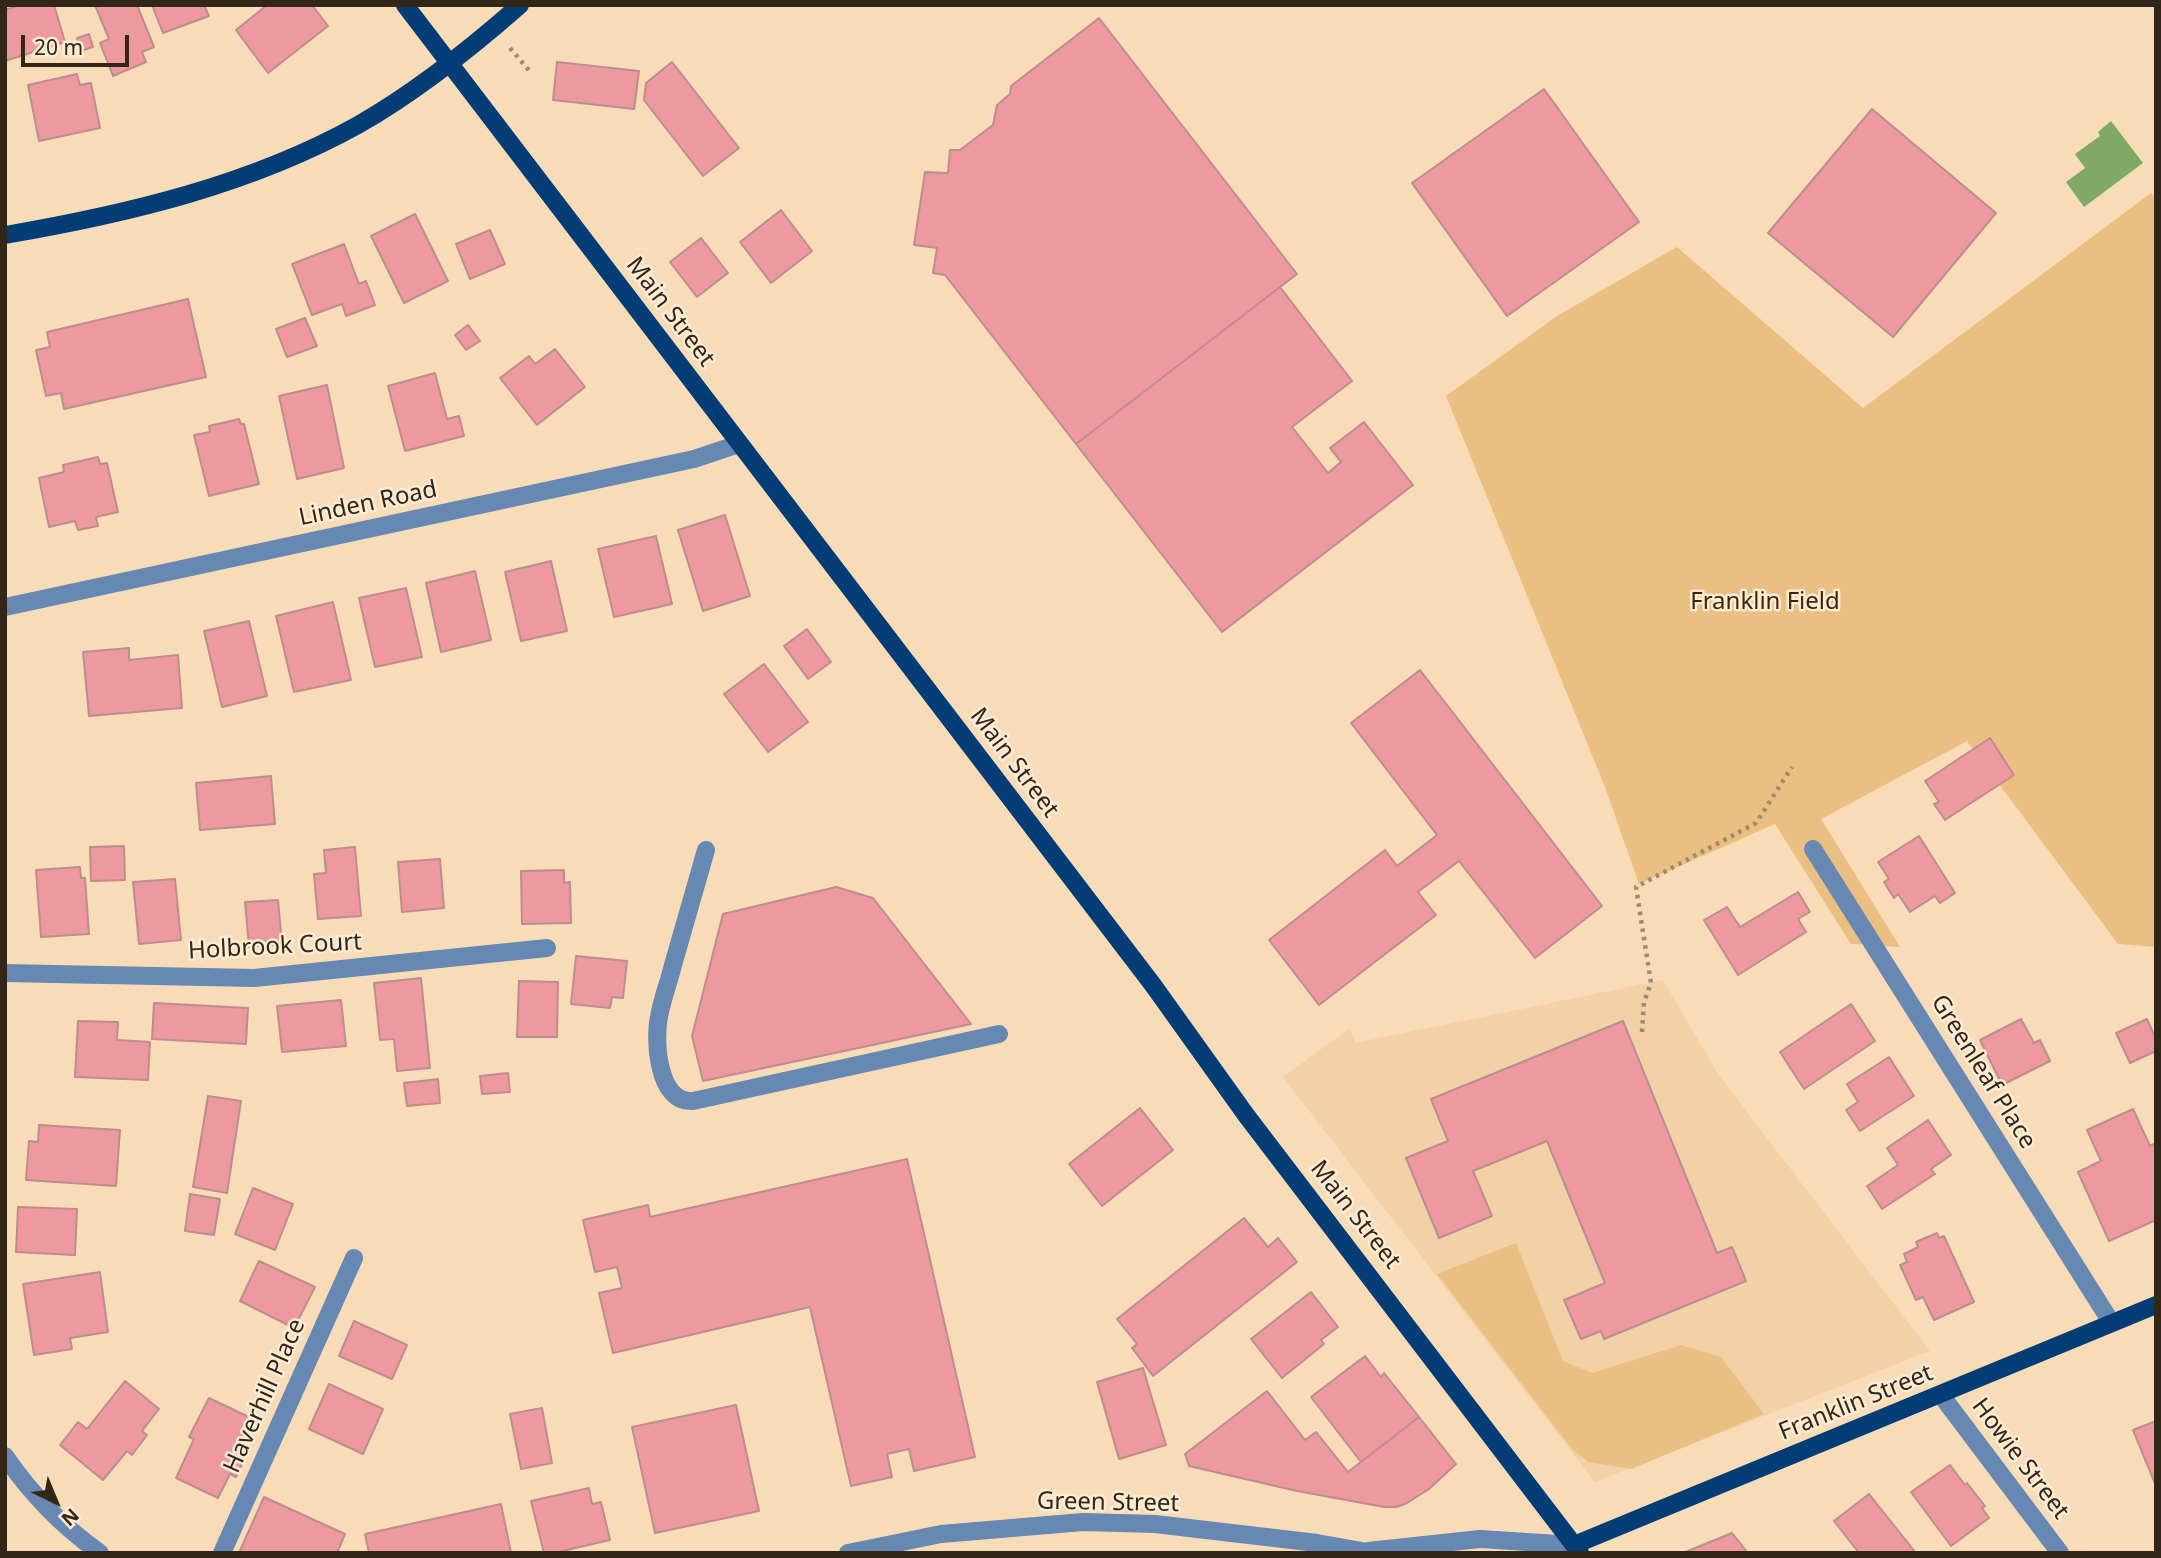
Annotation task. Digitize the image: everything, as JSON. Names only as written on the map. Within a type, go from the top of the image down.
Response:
[{"type":"main road","name":"Main Street","points":[[405,5],[1153,985],[1246,1115],[1571,1550]]},
{"type":"main road","points":[[5,235],[119,213],[181,197],[242,176],[331,139],[360,124],[449,63],[520,5]]},
{"type":"main road","name":"Franklin Street","points":[[1571,1550],[2156,1305]]},
{"type":"street","name":"Linden Road","points":[[5,607],[694,459],[739,444]]},
{"type":"street","points":[[706,849],[659,1018],[658,1055],[668,1087],[676,1098],[693,1101],[999,1034]]},
{"type":"street","name":"Greenleaf Place","points":[[1812,849],[2111,1322]]},
{"type":"street","name":"Holbrook Court","points":[[5,973],[254,978],[547,948]]},
{"type":"street","name":"Haverhill Place","points":[[222,1553],[354,1258]]},
{"type":"street","name":"Howie Street","points":[[1941,1395],[2060,1553]]},
{"type":"street","points":[[5,1456],[48,1510],[100,1553]]},
{"type":"street","name":"Green Street","points":[[848,1553],[941,1534],[1083,1522],[1155,1524],[1370,1552],[1480,1538],[1571,1550]]},
{"type":"path","points":[[1642,1032],[1644,1002],[1651,983],[1636,887],[1756,823],[1793,767]]},
{"type":"shaded area","points":[[2111,121],[2143,163],[2084,207],[2066,182],[2085,168],[2075,154],[2100,136],[2098,132]]},
{"type":"shaded area","points":[[1663,980],[1718,1074],[1930,1351],[1595,1482],[1283,1077],[1350,1028],[1355,1043]]},
{"type":"green space","name":"Franklin Field","points":[[2151,193],[2156,199],[2156,947],[2118,944],[1967,741],[1821,819],[1900,947],[1851,944],[1775,824],[1639,884],[1605,787],[1446,396],[1557,316],[1677,247],[1863,408]]},
{"type":"green space","points":[[1516,1243],[1563,1361],[1592,1373],[1681,1345],[1721,1357],[1764,1414],[1631,1469],[1589,1462],[1572,1449],[1437,1274]]},
{"type":"building","points":[[20,5],[54,5],[65,42],[5,61],[5,10]]},
{"type":"building","points":[[95,5],[137,5],[154,47],[142,52],[146,62],[113,76],[100,43],[109,39]]},
{"type":"building","points":[[152,5],[204,5],[209,16],[163,33]]},
{"type":"building","points":[[267,5],[312,5],[328,26],[268,73],[236,30]]},
{"type":"building","points":[[1099,18],[1297,274],[1076,444],[945,275],[933,273],[937,248],[914,245],[925,172],[948,173],[950,150],[960,150],[993,125],[997,105],[1010,94],[1011,86]]},
{"type":"building","points":[[89,34],[93,47],[81,51],[77,38]]},
{"type":"building","points":[[557,62],[639,71],[634,109],[553,100]]},
{"type":"building","points":[[672,62],[739,148],[703,176],[644,100],[646,83]]},
{"type":"building","points":[[77,74],[80,85],[91,83],[100,128],[39,141],[28,85]]},
{"type":"building","points":[[1544,89],[1639,222],[1507,316],[1412,183]]},
{"type":"building","points":[[1872,109],[1996,213],[1893,337],[1768,233]]},
{"type":"building","points":[[781,210],[812,251],[771,283],[740,242]]},
{"type":"building","points":[[415,214],[448,281],[404,303],[371,236]]},
{"type":"building","points":[[490,230],[505,264],[470,279],[456,244]]},
{"type":"building","points":[[701,238],[728,273],[697,297],[670,262]]},
{"type":"building","points":[[344,244],[359,284],[366,281],[375,305],[346,316],[342,304],[312,315],[292,264]]},
{"type":"building","points":[[1280,287],[1352,381],[1292,427],[1328,473],[1341,462],[1330,448],[1364,422],[1413,485],[1222,632],[1076,444]]},
{"type":"building","points":[[188,299],[206,377],[64,409],[61,393],[46,396],[36,350],[50,347],[47,332]]},
{"type":"building","points":[[305,318],[317,346],[287,357],[276,329]]},
{"type":"building","points":[[468,325],[480,341],[466,350],[455,335]]},
{"type":"building","points":[[555,349],[585,387],[537,425],[500,378],[529,356],[535,364]]},
{"type":"building","points":[[435,373],[447,419],[459,416],[464,436],[405,451],[388,386]]},
{"type":"building","points":[[327,385],[344,468],[297,479],[279,396]]},
{"type":"building","points":[[239,419],[241,424],[244,424],[259,484],[209,496],[194,435],[210,432],[209,426]]},
{"type":"building","points":[[98,457],[100,464],[107,463],[118,512],[96,517],[98,526],[78,530],[75,521],[49,527],[39,478],[64,472],[63,465]]},
{"type":"building","points":[[725,515],[750,596],[703,611],[678,530]]},
{"type":"building","points":[[656,536],[672,604],[614,617],[598,549]]},
{"type":"building","points":[[551,561],[567,631],[521,641],[505,572]]},
{"type":"building","points":[[475,571],[491,640],[441,652],[426,583]]},
{"type":"building","points":[[406,588],[422,657],[375,667],[359,598]]},
{"type":"building","points":[[333,602],[351,680],[294,692],[276,616]]},
{"type":"building","points":[[249,621],[267,696],[222,707],[204,631]]},
{"type":"building","points":[[807,629],[831,662],[808,679],[784,646]]},
{"type":"building","points":[[129,648],[129,660],[178,655],[182,708],[89,716],[83,652]]},
{"type":"building","points":[[764,664],[808,722],[768,752],[724,694]]},
{"type":"building","points":[[1420,670],[1602,906],[1535,958],[1459,861],[1418,892],[1436,915],[1319,1005],[1269,940],[1385,850],[1397,866],[1437,835],[1351,723]]},
{"type":"building","points":[[1990,738],[2014,775],[1945,820],[1934,804],[1939,802],[1925,781]]},
{"type":"building","points":[[271,776],[275,824],[200,830],[196,783]]},
{"type":"building","points":[[1919,836],[1955,893],[1940,903],[1935,896],[1910,912],[1898,894],[1894,898],[1884,882],[1889,879],[1878,862]]},
{"type":"building","points":[[124,846],[125,880],[91,881],[90,847]]},
{"type":"building","points":[[355,847],[361,916],[318,919],[314,874],[326,873],[324,850]]},
{"type":"building","points":[[440,859],[444,908],[402,912],[398,862]]},
{"type":"building","points":[[80,867],[81,878],[85,878],[89,934],[41,937],[36,870]]},
{"type":"building","points":[[564,870],[564,883],[570,882],[571,923],[522,924],[521,871]]},
{"type":"building","points":[[175,879],[181,940],[139,944],[133,882]]},
{"type":"building","points":[[836,887],[873,898],[971,1024],[703,1081],[692,1036],[723,914]]},
{"type":"building","points":[[1798,892],[1810,912],[1798,919],[1806,932],[1738,975],[1704,920],[1727,907],[1740,927]]},
{"type":"building","points":[[278,900],[282,944],[249,947],[245,902]]},
{"type":"building","points":[[576,956],[627,961],[623,998],[612,997],[610,1008],[571,1004]]},
{"type":"building","points":[[421,978],[430,1068],[397,1071],[394,1039],[380,1040],[374,983]]},
{"type":"building","points":[[519,981],[558,982],[557,1037],[517,1037]]},
{"type":"building","points":[[341,1000],[346,1046],[282,1052],[277,1006]]},
{"type":"building","points":[[154,1003],[248,1008],[246,1044],[152,1039]]},
{"type":"building","points":[[1851,1004],[1875,1041],[1804,1089],[1780,1052]]},
{"type":"building","points":[[2021,1019],[2034,1043],[2040,1040],[2050,1061],[2002,1085],[1980,1040]]},
{"type":"building","points":[[2147,1019],[2156,1039],[2156,1051],[2130,1063],[2116,1033]]},
{"type":"building","points":[[78,1021],[118,1022],[117,1040],[150,1042],[148,1080],[75,1077]]},
{"type":"building","points":[[1623,1021],[1717,1253],[1732,1247],[1746,1281],[1604,1339],[1601,1331],[1581,1339],[1564,1300],[1605,1283],[1547,1141],[1473,1171],[1492,1216],[1439,1238],[1406,1158],[1448,1141],[1431,1099]]},
{"type":"building","points":[[1889,1057],[1914,1096],[1860,1131],[1846,1110],[1858,1102],[1847,1084]]},
{"type":"building","points":[[508,1073],[510,1092],[482,1094],[480,1076]]},
{"type":"building","points":[[438,1079],[440,1103],[407,1106],[404,1083]]},
{"type":"building","points":[[208,1096],[241,1101],[227,1193],[193,1187]]},
{"type":"building","points":[[1140,1108],[1173,1150],[1102,1206],[1069,1164]]},
{"type":"building","points":[[2133,1109],[2150,1146],[2156,1143],[2156,1220],[2109,1241],[2078,1172],[2101,1161],[2087,1130]]},
{"type":"building","points":[[1928,1120],[1951,1155],[1931,1169],[1935,1174],[1882,1209],[1867,1186],[1898,1165],[1887,1148]]},
{"type":"building","points":[[39,1125],[120,1130],[116,1186],[26,1180],[29,1141],[38,1142]]},
{"type":"building","points":[[907,1159],[975,1457],[914,1471],[909,1449],[887,1454],[892,1477],[851,1486],[810,1307],[613,1353],[599,1293],[622,1288],[617,1267],[595,1272],[583,1220],[648,1205],[650,1217]]},
{"type":"building","points":[[253,1188],[293,1204],[275,1250],[235,1234]]},
{"type":"building","points":[[190,1194],[220,1199],[214,1235],[185,1231]]},
{"type":"building","points":[[18,1207],[77,1209],[75,1255],[16,1252]]},
{"type":"building","points":[[1244,1218],[1268,1247],[1278,1238],[1297,1262],[1153,1376],[1132,1348],[1137,1344],[1117,1319]]},
{"type":"building","points":[[1937,1233],[1939,1238],[1944,1236],[1974,1302],[1934,1320],[1923,1297],[1916,1300],[1900,1265],[1907,1262],[1904,1254],[1918,1247],[1916,1242]]},
{"type":"building","points":[[259,1261],[315,1287],[294,1328],[240,1301]]},
{"type":"building","points":[[100,1272],[108,1332],[70,1338],[72,1349],[34,1355],[23,1284]]},
{"type":"building","points":[[1311,1292],[1338,1327],[1321,1340],[1324,1344],[1282,1378],[1251,1339]]},
{"type":"building","points":[[354,1321],[407,1345],[392,1379],[339,1356]]},
{"type":"building","points":[[1365,1356],[1381,1377],[1384,1373],[1419,1417],[1361,1462],[1311,1397]]},
{"type":"building","points":[[1143,1368],[1166,1445],[1119,1459],[1097,1382]]},
{"type":"building","points":[[125,1381],[159,1409],[142,1431],[147,1435],[132,1455],[127,1451],[103,1480],[60,1445],[78,1422],[87,1429]]},
{"type":"building","points":[[329,1384],[383,1409],[363,1454],[309,1429]]},
{"type":"building","points":[[1267,1391],[1305,1440],[1316,1432],[1348,1472],[1419,1417],[1456,1464],[1429,1489],[1397,1507],[1297,1491],[1189,1466],[1185,1454]]},
{"type":"building","points":[[209,1398],[255,1420],[240,1450],[247,1453],[236,1477],[230,1474],[218,1498],[176,1478],[194,1439],[189,1437]]},
{"type":"building","points":[[736,1405],[759,1511],[655,1533],[632,1427]]},
{"type":"building","points":[[542,1408],[552,1463],[521,1469],[510,1414]]},
{"type":"building","points":[[2156,1421],[2156,1486],[2133,1430]]},
{"type":"building","points":[[1950,1465],[1985,1506],[1982,1508],[1989,1518],[1951,1546],[1911,1492]]},
{"type":"building","points":[[589,1488],[592,1504],[601,1502],[610,1540],[544,1553],[531,1501]]},
{"type":"building","points":[[1869,1494],[1916,1553],[1859,1553],[1834,1521]]},
{"type":"building","points":[[264,1497],[345,1534],[337,1553],[239,1553]]},
{"type":"building","points":[[501,1504],[511,1553],[369,1553],[365,1534]]},
{"type":"building","points":[[1732,1533],[1748,1553],[1683,1553]]}]
